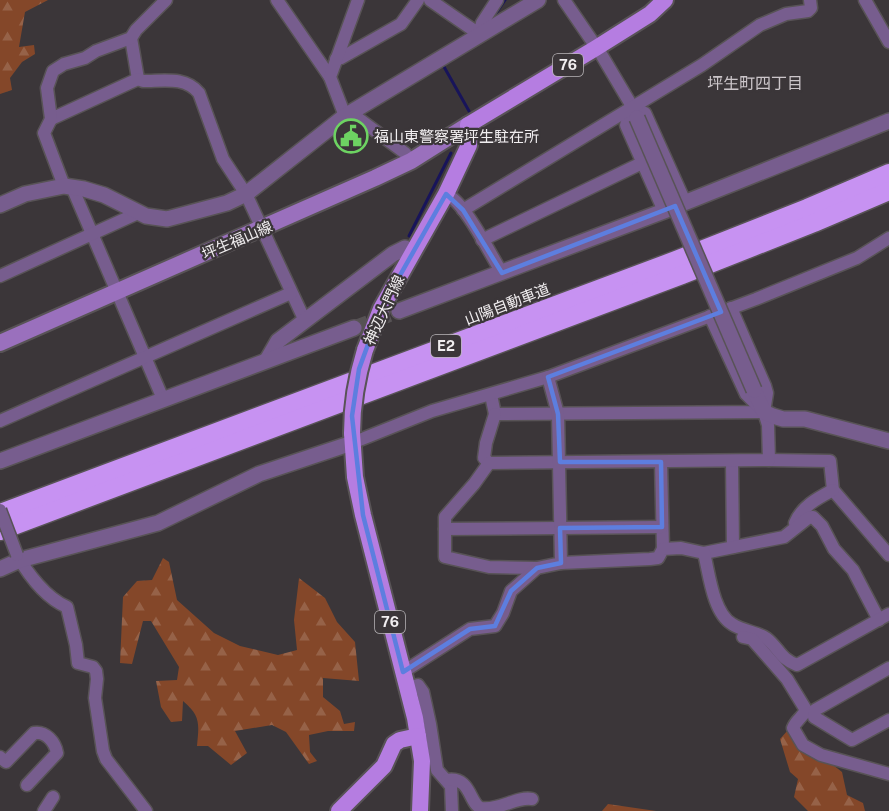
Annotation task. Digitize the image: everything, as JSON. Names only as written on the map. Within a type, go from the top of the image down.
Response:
[{"type":"highway","name":"山陽自動車道","points":[[0,512],[676,260],[889,173]]},
{"type":"highway","name":"E2","points":[[0,531],[693,270],[889,191]]},
{"type":"main road","name":"76","points":[[468,125],[650,14],[665,0]]},
{"type":"main road","name":"坪生福山線","points":[[0,343],[411,161],[468,125]]},
{"type":"main road","name":"神辺大門線","points":[[420,811],[422,761],[418,736],[355,477],[352,416],[359,369],[381,309],[446,194],[469,145],[468,125]]},
{"type":"main road","points":[[339,811],[384,766],[394,744],[400,740],[418,736]]},
{"type":"street","points":[[163,399],[93,235],[45,140],[44,133],[51,118],[47,88],[53,71],[64,64],[85,58],[96,51],[131,38],[166,0]]},
{"type":"street","points":[[277,0],[330,77],[348,114],[405,153],[411,161]]},
{"type":"street","points":[[330,77],[358,0]]},
{"type":"street","points":[[336,59],[401,24],[417,0]]},
{"type":"street","points":[[430,0],[479,34]]},
{"type":"street","points":[[479,34],[482,23],[497,0]]},
{"type":"street","points":[[0,205],[25,194],[68,187],[104,195],[138,213],[167,219],[227,203],[246,194],[348,114],[538,0]]},
{"type":"street","points":[[564,0],[635,113],[764,412],[768,425],[769,460]]},
{"type":"street","points":[[463,210],[635,113],[760,25],[786,14],[808,11],[811,8],[810,0]]},
{"type":"street","points":[[865,0],[889,42]]},
{"type":"street","points":[[131,38],[138,79]]},
{"type":"street","points":[[51,118],[138,79],[182,81],[193,86],[199,93],[223,159],[246,194],[305,321]]},
{"type":"street","points":[[635,113],[626,125],[664,211]]},
{"type":"street","points":[[635,113],[645,113],[685,202]]},
{"type":"street","points":[[399,311],[664,211],[889,121]]},
{"type":"street","points":[[482,240],[644,162]]},
{"type":"street","points":[[446,194],[453,197],[463,210],[502,273]]},
{"type":"street","points":[[0,276],[138,213]]},
{"type":"street","points":[[0,569],[18,557],[158,523],[260,474],[352,438],[432,411],[548,377],[857,258],[889,238]]},
{"type":"street","points":[[267,360],[278,341],[393,254],[405,248],[413,252]]},
{"type":"street","points":[[0,421],[291,293]]},
{"type":"street","points":[[731,308],[765,386],[767,393],[764,412]]},
{"type":"street","points":[[710,316],[746,394],[764,412]]},
{"type":"street","points":[[0,461],[354,328]]},
{"type":"street","points":[[292,330],[288,340],[290,345],[298,348]]},
{"type":"street","points":[[548,377],[558,414],[561,564]]},
{"type":"street","points":[[491,395],[495,414],[484,458],[489,463],[830,461],[833,490],[889,555]]},
{"type":"street","points":[[495,414],[764,412],[783,419],[804,419],[889,441]]},
{"type":"street","points":[[732,461],[733,547]]},
{"type":"street","points":[[489,463],[445,517],[445,557],[489,567],[537,568],[561,564],[658,558],[663,549],[661,462]]},
{"type":"street","points":[[796,527],[795,522],[800,513],[814,501],[833,490]]},
{"type":"street","points":[[0,512],[18,557],[36,583],[59,604],[67,607],[78,663],[93,667],[96,671],[97,708],[106,759],[146,811]]},
{"type":"street","points":[[663,549],[681,548],[704,553],[784,537],[808,518],[813,518],[822,526],[834,549],[853,570],[884,617],[797,665],[786,661],[765,637],[746,632],[729,623],[718,608],[704,553]]},
{"type":"street","points":[[445,529],[662,527]]},
{"type":"street","points":[[403,672],[470,629],[495,626],[512,591],[537,568]]},
{"type":"street","points":[[729,623],[726,627],[736,636],[752,639],[787,679],[814,717],[852,740],[889,722]]},
{"type":"street","points":[[889,668],[811,710],[795,721],[793,728],[803,745],[820,754],[889,774]]},
{"type":"street","points":[[407,688],[418,685],[423,692],[436,770],[451,786],[452,811]]},
{"type":"street","points":[[2,763],[34,733],[39,732],[45,735],[55,745],[57,753],[27,785]]},
{"type":"street","points":[[447,780],[461,783],[469,790],[477,806],[482,808],[500,807],[527,798],[532,799]]},
{"type":"street","points":[[44,811],[53,797]]},
{"type":"highlighted area","points":[[446,194],[463,210],[502,273],[675,206],[721,312],[548,377],[558,414],[560,462],[661,462],[662,527],[560,528],[561,563],[537,568],[511,591],[495,626],[470,629],[403,672],[363,515],[352,416],[359,369],[381,309]]},
{"type":"green space","points":[[0,0],[48,0],[25,12],[19,47],[34,45],[35,54],[22,62],[10,78],[12,90],[0,94]]},
{"type":"green space","points":[[163,558],[169,562],[177,600],[214,633],[240,646],[278,655],[297,650],[294,620],[299,578],[325,598],[337,622],[355,642],[359,681],[323,678],[323,697],[340,711],[344,724],[355,722],[354,731],[328,731],[309,735],[310,752],[317,761],[309,764],[286,732],[272,725],[235,731],[247,753],[231,765],[208,746],[197,746],[198,721],[189,706],[183,701],[182,721],[171,722],[161,707],[156,681],[177,680],[179,667],[151,621],[143,621],[132,664],[120,663],[123,597],[137,581],[152,580]]},
{"type":"green space","points":[[788,730],[842,772],[847,795],[863,803],[865,811],[808,811],[794,797],[798,779],[790,772],[780,739]]},
{"type":"green space","points":[[608,804],[656,811],[602,811]]},
{"type":"waterway","points":[[492,19],[505,0]]},
{"type":"waterway","points":[[445,64],[443,65],[469,111]]},
{"type":"waterway","points":[[409,236],[451,153]]},
{"type":"tunnel","points":[[354,328],[399,311]]},
{"type":"place","name":"福山東警察署坪生駐在所","points":[[351,136]]},
{"type":"district","name":"坪生町四丁目","points":[[755,83]]}]
